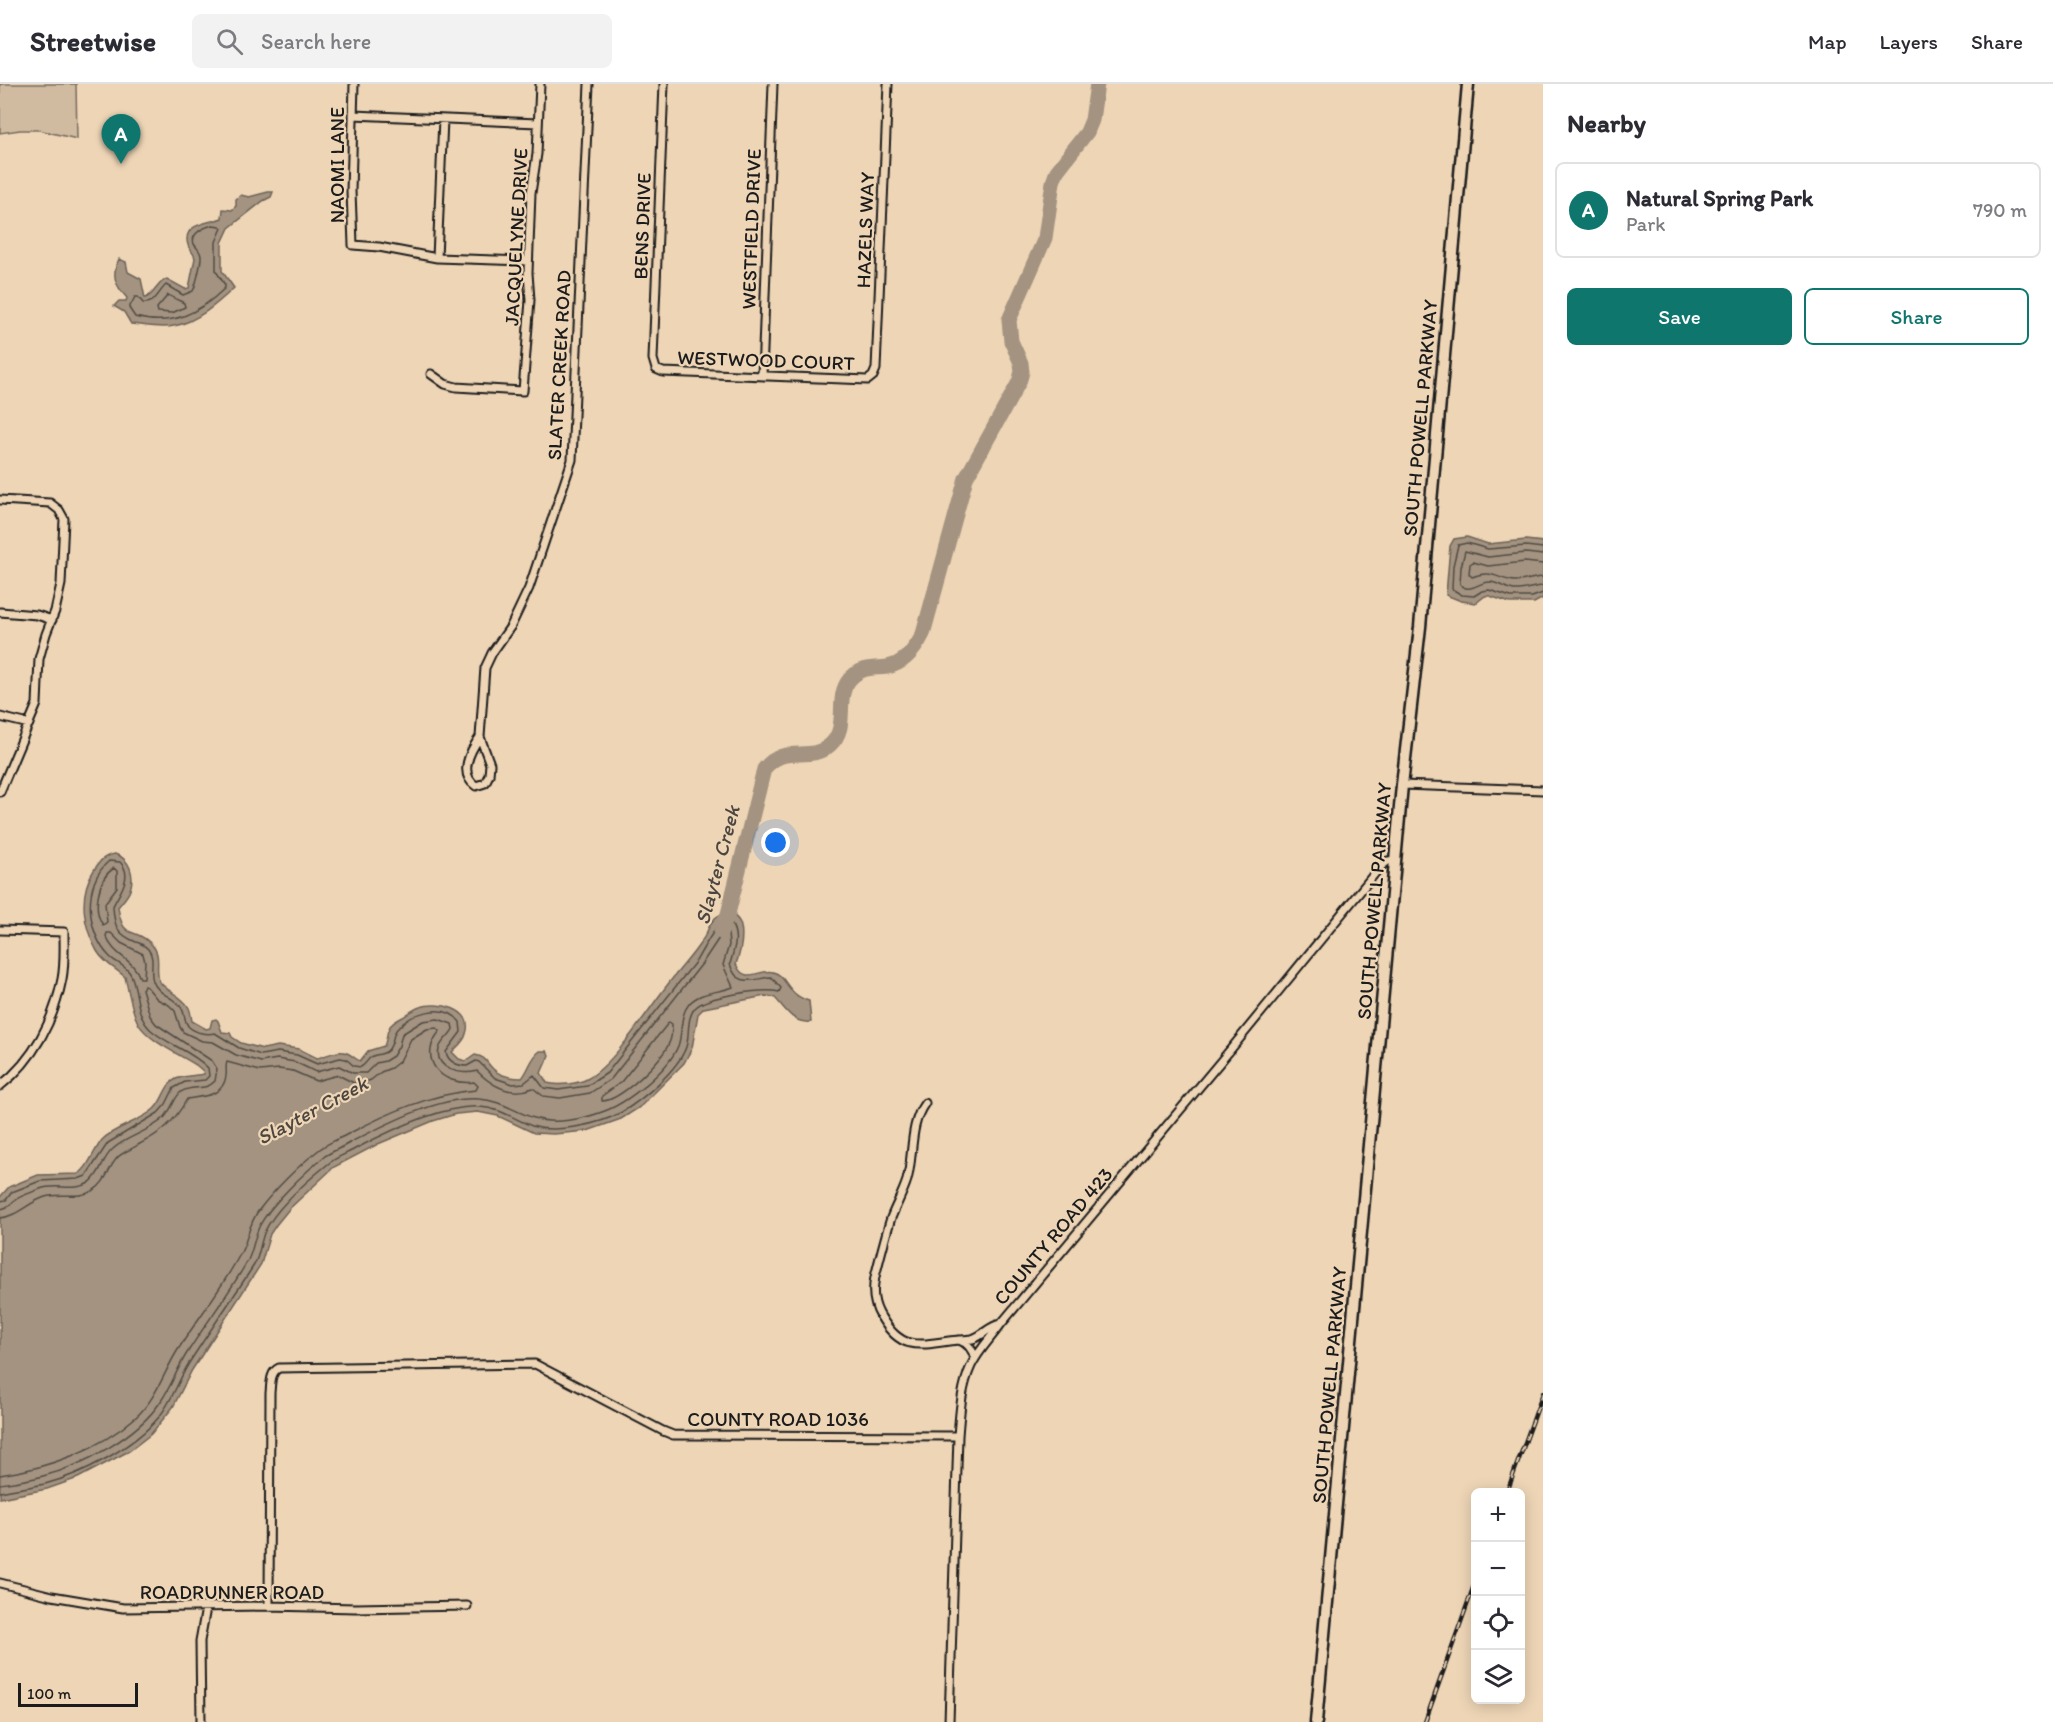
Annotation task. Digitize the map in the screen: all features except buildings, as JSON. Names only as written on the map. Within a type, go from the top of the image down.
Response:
[{"type":"main road","name":"SOUTH POWELL PARKWAY","points":[[1316,1722],[1402,785],[1420,627],[1468,84]]},
{"type":"street","name":"NAOMI LANE","points":[[354,84],[351,191],[353,245],[379,247],[437,258]]},
{"type":"street","name":"JACQUELYNE DRIVE","points":[[431,374],[445,384],[456,387],[523,391],[530,300],[528,261],[531,193],[537,153],[540,84]]},
{"type":"street","name":"SLATER CREEK ROAD","points":[[480,737],[470,755],[466,772],[469,781],[476,786],[485,783],[489,775],[490,764],[480,737],[485,668],[492,653],[511,626],[529,588],[572,460],[589,84]]},
{"type":"street","name":"BENS DRIVE","points":[[656,369],[653,359],[664,84]]},
{"type":"street","name":"WESTFIELD DRIVE","points":[[762,376],[773,84]]},
{"type":"street","name":"HAZELS WAY","points":[[873,376],[876,369],[888,84]]},
{"type":"street","points":[[353,115],[538,123]]},
{"type":"street","points":[[443,119],[437,258],[528,261]]},
{"type":"street","name":"WESTWOOD COURT","points":[[656,369],[663,372],[868,380],[873,376]]},
{"type":"street","points":[[0,500],[50,503],[59,510],[64,519],[61,584],[39,659],[37,704],[0,792]]},
{"type":"street","points":[[0,612],[37,615],[52,620]]},
{"type":"street","points":[[0,717],[29,724]]},
{"type":"street","points":[[1402,785],[1543,790]]},
{"type":"street","name":"COUNTY ROAD 423","points":[[949,1722],[958,1436],[964,1387],[975,1359],[1001,1324],[1380,867],[1388,861],[1396,860]]},
{"type":"street","points":[[0,930],[64,932],[63,977],[53,1016],[34,1050],[0,1086]]},
{"type":"street","points":[[925,1103],[914,1127],[907,1182],[892,1218],[875,1277],[874,1299],[878,1311],[890,1332],[905,1342],[926,1345],[977,1337],[990,1327],[1001,1324]]},
{"type":"street","points":[[959,1340],[971,1349],[975,1359]]},
{"type":"street","name":"COUNTY ROAD 1036","points":[[269,1606],[271,1382],[276,1369],[535,1364],[673,1435],[958,1436]]},
{"type":"street","name":"ROADRUNNER ROAD","points":[[0,1584],[52,1596],[123,1608],[468,1606]]},
{"type":"street","points":[[201,1722],[200,1641],[206,1608]]},
{"type":"shaded area","points":[[0,84],[76,84],[77,139],[39,130],[0,133]]},
{"type":"water","points":[[273,192],[271,197],[229,228],[222,243],[222,271],[234,288],[207,311],[183,324],[158,327],[131,324],[124,312],[114,306],[119,301],[126,301],[127,298],[116,280],[115,270],[119,259],[126,262],[128,272],[141,279],[145,298],[167,279],[185,289],[189,288],[195,258],[188,245],[189,232],[198,225],[222,218],[223,209],[232,210],[236,206],[236,199],[241,195],[249,197]]},
{"type":"water","points":[[1467,537],[1488,544],[1526,540],[1543,542],[1543,598],[1534,603],[1510,603],[1485,596],[1476,603],[1461,601],[1446,595],[1450,546],[1454,539]]},
{"type":"water","points":[[115,854],[128,864],[132,879],[129,892],[118,907],[120,918],[126,930],[146,939],[155,949],[161,984],[186,1003],[192,1021],[206,1029],[210,1028],[212,1020],[216,1019],[222,1032],[230,1033],[241,1043],[263,1049],[278,1046],[299,1049],[317,1058],[343,1052],[360,1061],[368,1051],[384,1046],[388,1030],[393,1023],[418,1008],[436,1005],[453,1008],[465,1018],[467,1025],[465,1037],[452,1052],[459,1059],[466,1061],[475,1055],[479,1056],[499,1073],[522,1078],[537,1054],[540,1051],[547,1051],[549,1055],[541,1073],[547,1083],[578,1082],[598,1071],[621,1047],[696,950],[714,919],[726,914],[734,916],[741,927],[740,951],[736,964],[740,970],[748,975],[768,971],[778,974],[791,990],[809,1001],[811,1022],[794,1018],[774,997],[765,996],[704,1008],[698,1014],[692,1048],[684,1063],[640,1107],[621,1119],[587,1131],[554,1134],[534,1133],[498,1116],[478,1112],[456,1114],[378,1144],[334,1167],[289,1209],[276,1225],[270,1234],[261,1264],[192,1370],[173,1407],[151,1434],[129,1451],[78,1478],[47,1489],[0,1498],[0,1197],[9,1187],[38,1175],[82,1172],[107,1135],[148,1114],[172,1082],[182,1077],[204,1074],[196,1065],[156,1041],[143,1030],[134,1012],[125,977],[103,959],[92,941],[84,910],[86,890],[100,862]]},
{"type":"waterway","name":"Slayter Creek","points":[[721,932],[728,914],[764,769],[780,757],[814,753],[830,745],[839,730],[843,696],[849,680],[862,670],[899,663],[913,650],[923,634],[966,478],[1019,382],[1022,372],[1021,363],[1011,341],[1009,320],[1045,238],[1053,182],[1057,171],[1087,132],[1092,120],[1097,84]]},
{"type":"railway","points":[[1508,1488],[1543,1393]]},
{"type":"railway","points":[[1425,1722],[1471,1594]]},
{"type":"place","name":"Natural Spring Park","points":[[121,164]]}]
